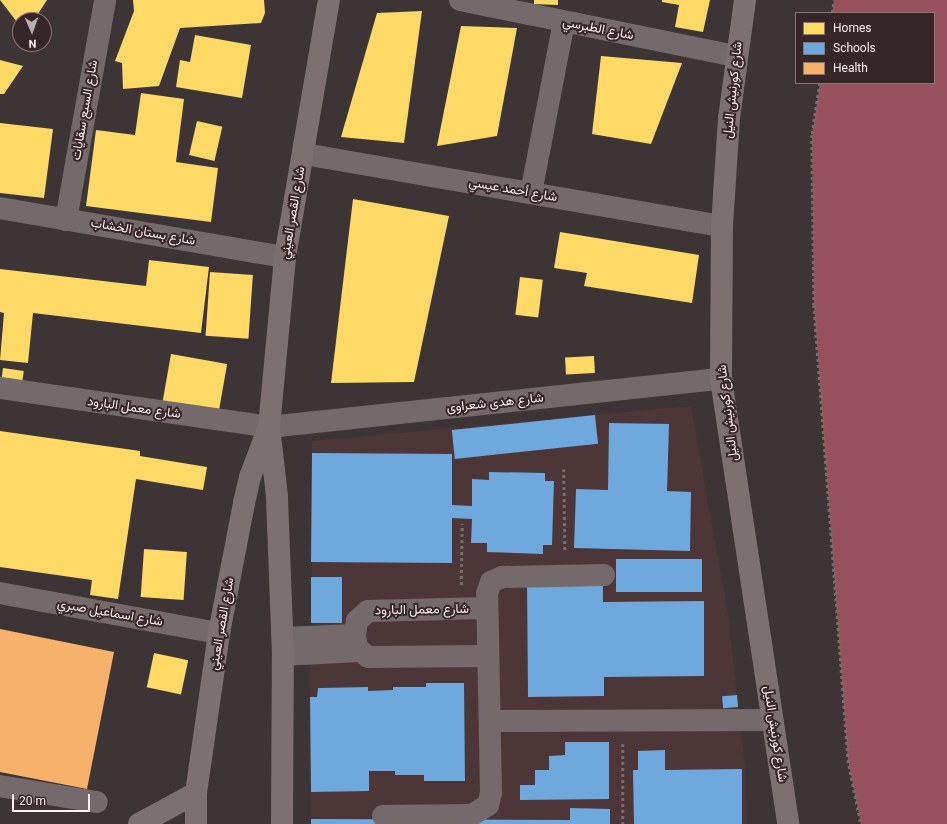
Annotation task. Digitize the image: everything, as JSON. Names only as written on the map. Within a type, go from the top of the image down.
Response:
[{"type":"highway","name":"شارع القصر العيني","points":[[282,824],[283,647],[276,496],[269,427],[285,257],[304,154],[329,0]]},
{"type":"highway","name":"شارع كورنيش النيل","points":[[745,0],[736,56],[729,118],[722,226],[722,379],[788,824]]},
{"type":"highway","name":"شارع القصر العيني","points":[[196,824],[196,793],[219,633],[247,490],[269,427]]},
{"type":"highway","points":[[139,824],[196,793]]},
{"type":"street","name":"شارع السبع سقايات","points":[[66,220],[105,0]]},
{"type":"street","name":"شارع الطبرسي","points":[[460,0],[736,56]]},
{"type":"street","points":[[531,193],[564,22]]},
{"type":"street","name":"شارع أحمد عيسي","points":[[304,154],[722,226]]},
{"type":"street","name":"شارع بستان الخشاب","points":[[0,208],[285,257]]},
{"type":"street","name":"شارع هدى شعراوى","points":[[269,427],[722,379]]},
{"type":"street","name":"شارع معمل البارود","points":[[0,388],[269,427]]},
{"type":"street","points":[[383,816],[472,815],[484,809],[491,793],[487,608],[488,587],[496,578],[604,575]]},
{"type":"street","name":"شارع اسماعيل صبري","points":[[0,593],[219,633]]},
{"type":"street","name":"شارع معمل البارود","points":[[357,643],[357,621],[368,611],[487,608]]},
{"type":"street","points":[[283,647],[357,643],[368,657],[488,656]]},
{"type":"street","points":[[490,721],[772,720]]},
{"type":"street","points":[[0,786],[97,802]]},
{"type":"path","points":[[832,12],[834,0]]},
{"type":"path","points":[[820,84],[812,136],[814,305],[848,760],[861,824]]},
{"type":"path","points":[[564,469],[566,576]]},
{"type":"path","points":[[461,609],[462,524]]},
{"type":"path","points":[[623,721],[623,824]]},
{"type":"shaded area","points":[[834,0],[947,0],[947,824],[861,824],[848,760],[814,305],[812,135],[820,84],[935,84],[935,12],[832,12]]},
{"type":"shaded area","points":[[691,406],[728,615],[745,768],[747,824],[311,824],[310,663],[319,637],[319,623],[312,623],[312,441]]},
{"type":"building: Homes","points":[[0,0],[47,0],[39,12],[12,12],[12,16]]},
{"type":"building: Homes","points":[[133,0],[264,0],[265,13],[261,23],[180,28],[159,86],[123,89],[122,63],[115,61],[134,11]]},
{"type":"building: Homes","points":[[534,0],[558,0],[558,5],[534,4]]},
{"type":"building: Homes","points":[[662,0],[710,0],[703,32],[675,27],[679,5],[662,2]]},
{"type":"building: Homes","points":[[422,11],[404,143],[341,137],[377,13]]},
{"type":"building: Homes","points":[[461,26],[517,28],[497,136],[437,146]]},
{"type":"building: Homes","points":[[195,35],[251,45],[242,98],[176,87],[180,60],[190,62]]},
{"type":"building: Homes","points":[[601,56],[682,63],[651,144],[592,134]]},
{"type":"building: Homes","points":[[0,60],[23,66],[4,94],[0,94]]},
{"type":"building: Homes","points":[[141,93],[184,99],[176,162],[218,168],[211,222],[86,206],[96,130],[135,135]]},
{"type":"building: Homes","points":[[197,121],[222,127],[214,161],[189,155]]},
{"type":"building: Homes","points":[[0,123],[53,129],[44,198],[0,193]]},
{"type":"building: Homes","points":[[353,199],[449,216],[414,382],[331,383]]},
{"type":"building: Homes","points":[[560,232],[699,255],[692,303],[584,286],[587,273],[554,268]]},
{"type":"building: Homes","points":[[149,260],[209,267],[201,333],[33,313],[28,363],[0,360],[4,313],[0,312],[0,269],[146,286]]},
{"type":"building: Homes","points":[[210,272],[253,275],[248,339],[206,336]]},
{"type":"building: Homes","points":[[520,277],[543,280],[538,318],[515,315]]},
{"type":"building: Homes","points":[[171,354],[227,364],[216,426],[160,416]]},
{"type":"building: Homes","points":[[594,356],[595,373],[566,374],[565,358]]},
{"type":"building: Homes","points":[[3,368],[24,371],[22,383],[1,380]]},
{"type":"building: Homes","points":[[0,431],[140,451],[140,456],[207,467],[203,490],[136,479],[118,599],[90,595],[92,580],[0,567]]},
{"type":"building: Homes","points":[[144,549],[187,552],[184,600],[141,597]]},
{"type":"building: Homes","points":[[154,653],[188,660],[181,695],[147,687]]},
{"type":"building: Schools","points":[[595,415],[598,444],[455,459],[452,430]]},
{"type":"building: Schools","points":[[609,423],[669,424],[667,491],[691,492],[690,551],[574,548],[576,489],[608,490]]},
{"type":"building: Schools","points":[[312,453],[452,454],[452,505],[472,506],[472,479],[489,480],[489,472],[545,473],[545,481],[554,481],[552,545],[543,545],[543,554],[487,552],[487,543],[471,543],[472,519],[452,518],[452,563],[311,562]]},
{"type":"building: Schools","points":[[616,559],[702,559],[702,592],[616,592]]},
{"type":"building: Schools","points":[[311,577],[342,577],[342,623],[311,623]]},
{"type":"building: Schools","points":[[527,580],[603,580],[603,602],[704,601],[704,676],[604,677],[604,696],[528,697]]},
{"type":"building: Schools","points":[[426,683],[464,683],[465,781],[424,781],[424,775],[395,775],[395,771],[369,771],[369,791],[311,792],[310,697],[317,697],[318,688],[368,687],[368,691],[393,690],[393,687],[426,687]]},
{"type":"building: Schools","points":[[737,695],[738,707],[723,708],[722,696]]},
{"type":"building: Schools","points":[[565,742],[609,742],[609,799],[520,800],[520,785],[535,785],[535,770],[549,770],[549,756],[565,755]]},
{"type":"building: Schools","points":[[665,750],[665,770],[742,769],[742,824],[634,824],[633,770],[638,770],[638,751]]},
{"type":"building: Schools","points":[[570,808],[610,809],[610,824],[311,824],[311,819],[570,820]]},
{"type":"building: Health","points":[[0,629],[114,652],[87,789],[0,772]]}]
